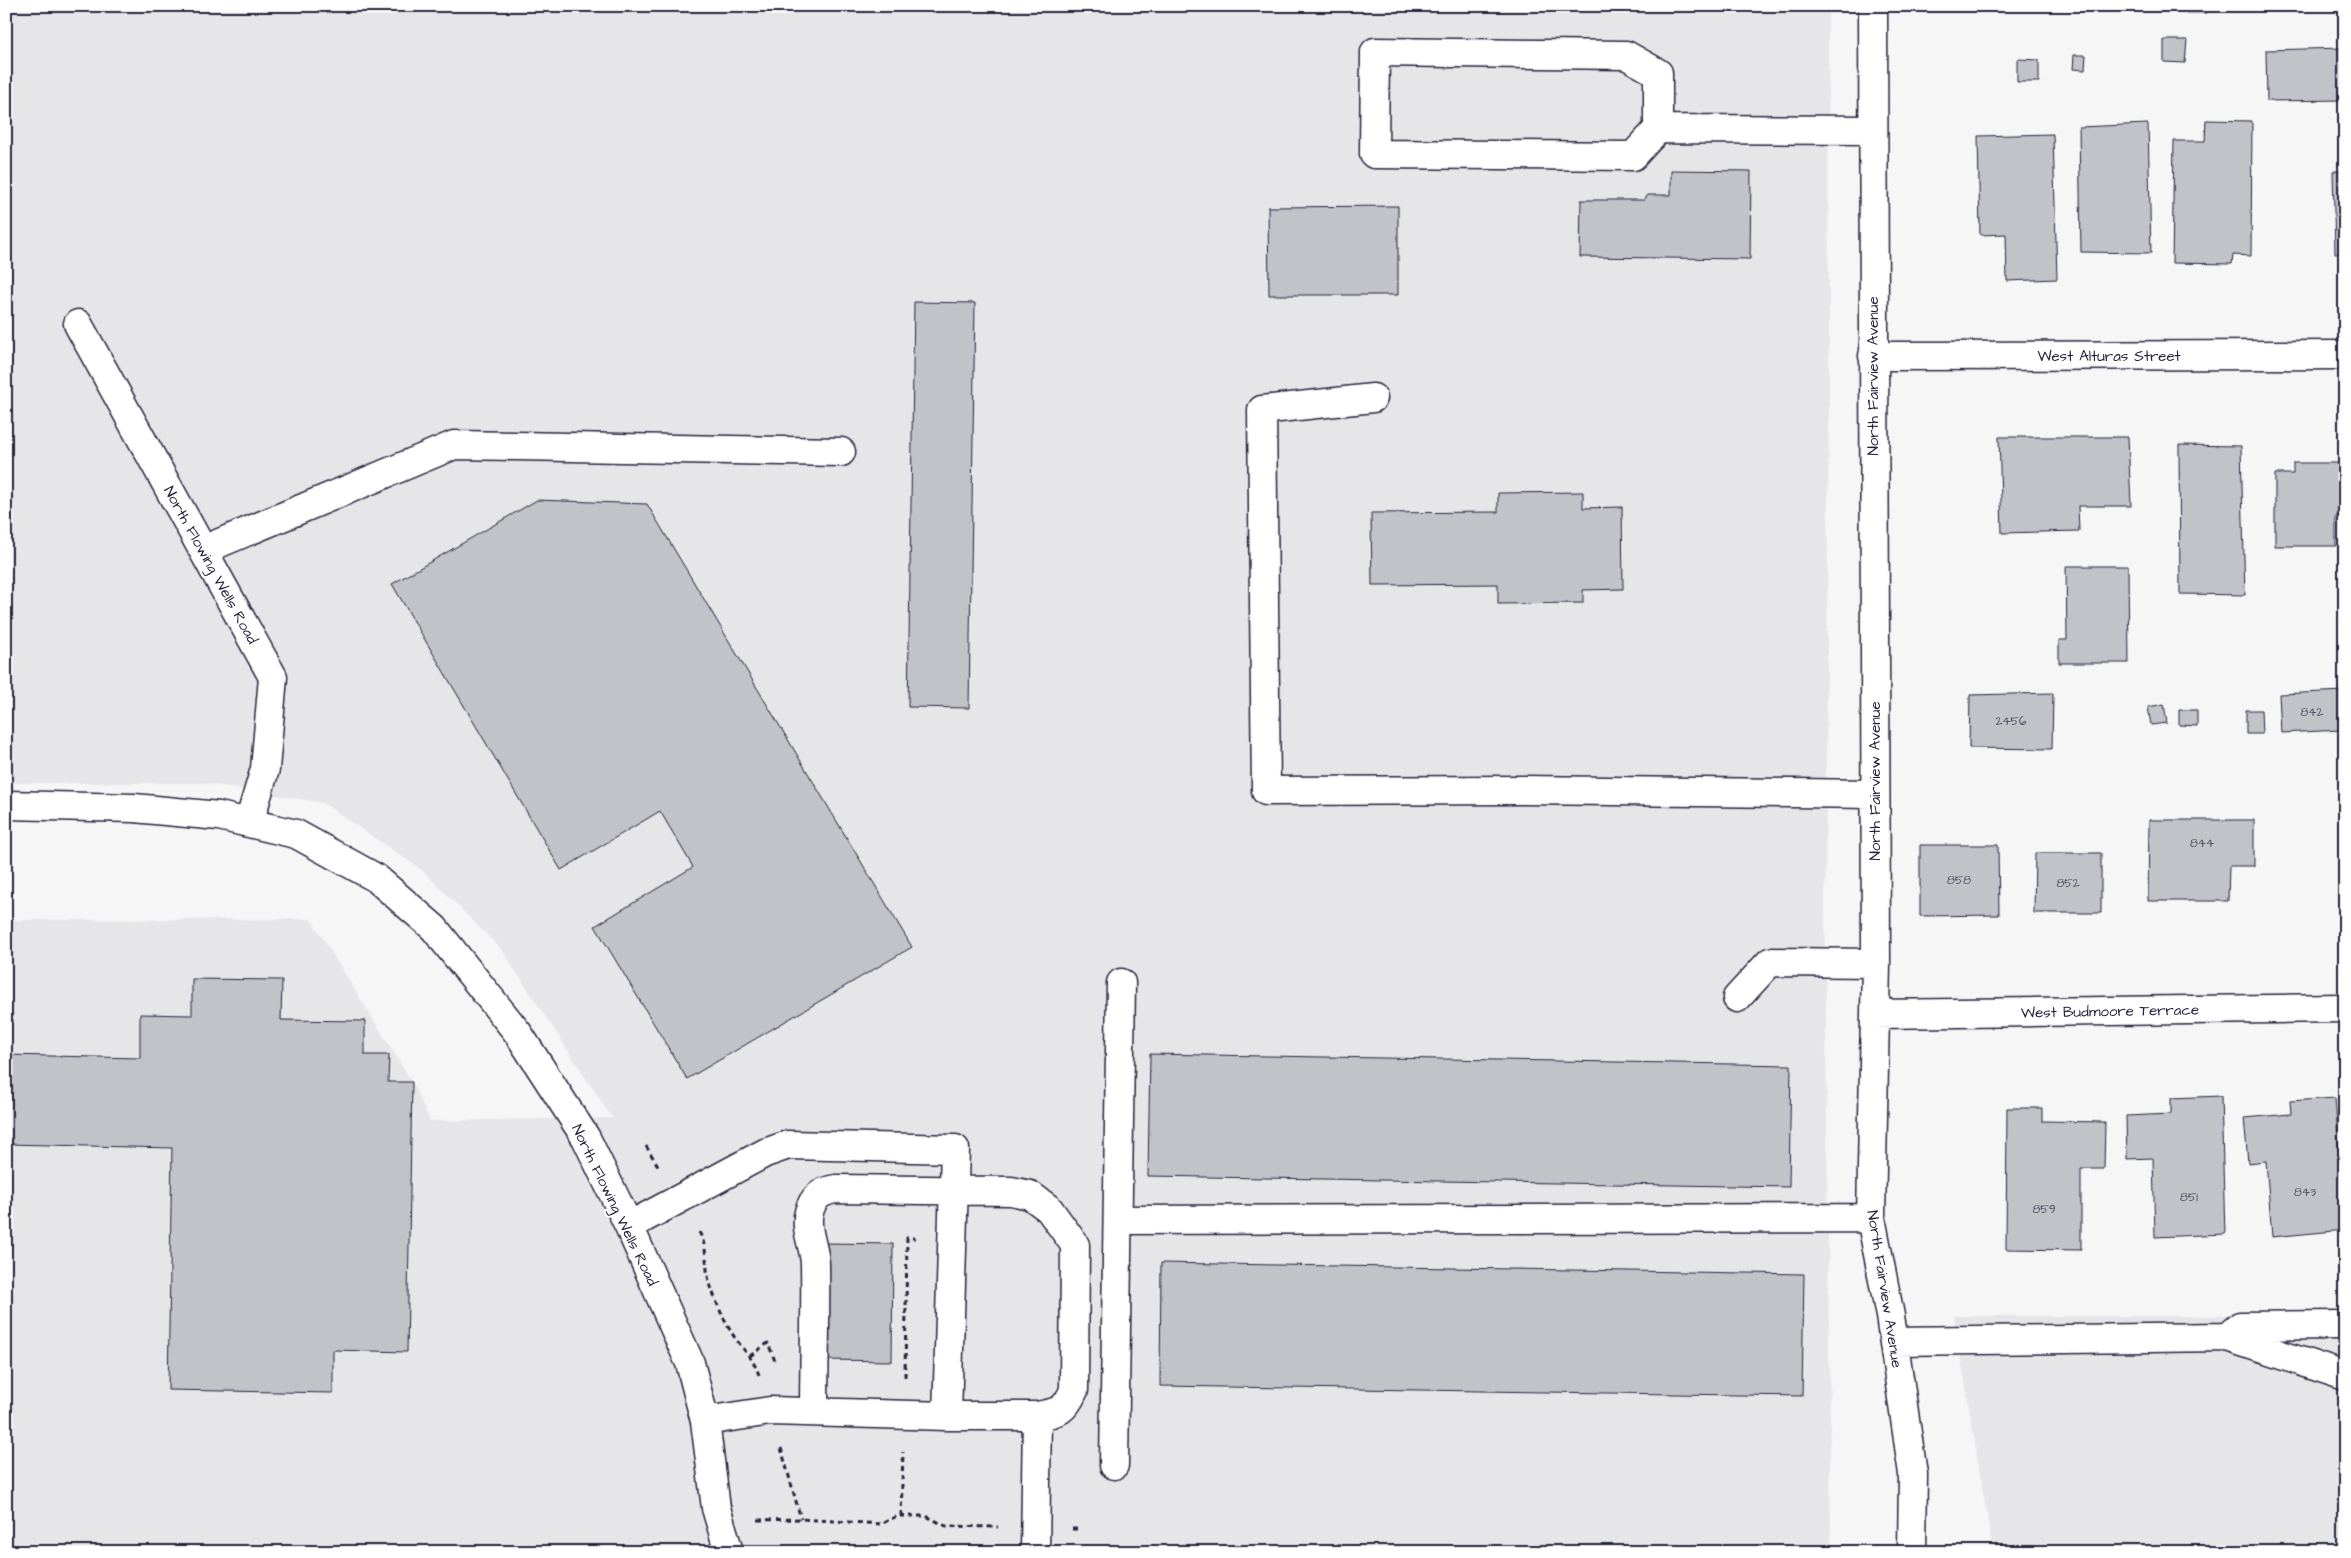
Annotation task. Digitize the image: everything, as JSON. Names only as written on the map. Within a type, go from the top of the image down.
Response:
[{"type":"street","name":"North Fairview Avenue","points":[[1873,6],[1876,964],[1871,1218],[1894,1341],[1913,1474],[1912,1552]]},
{"type":"street","points":[[1658,129],[1658,73],[1626,55],[1375,52],[1374,154],[1633,156],[1658,129],[1873,130]]},
{"type":"street","name":"North Flowing Wells Road","points":[[78,324],[273,677],[265,768],[249,823]]},
{"type":"street","name":"West Alturas Street","points":[[1873,356],[2345,355]]},
{"type":"street","points":[[1373,398],[1262,410],[1266,791],[1522,790],[1875,794]]},
{"type":"street","points":[[203,550],[454,445],[840,452]]},
{"type":"street","name":"North Flowing Wells Road","points":[[6,806],[134,808],[219,816],[296,834],[376,878],[434,928],[518,1033],[586,1138],[629,1226],[690,1363],[705,1421],[716,1508],[729,1552]]},
{"type":"street","points":[[1737,998],[1770,962],[1876,964]]},
{"type":"street","points":[[1114,1465],[1121,983]]},
{"type":"street","name":"West Budmoore Terrace","points":[[1875,1014],[2345,1008]]},
{"type":"street","points":[[629,1226],[677,1198],[765,1153],[788,1145],[955,1149],[947,1416]]},
{"type":"street","points":[[705,1421],[770,1411],[947,1416],[1037,1416],[1058,1412],[1068,1404],[1074,1390],[1075,1245],[1049,1209],[1030,1195],[1011,1191],[836,1189],[824,1191],[812,1201],[808,1214],[807,1230],[815,1262],[814,1412]]},
{"type":"street","points":[[1118,1220],[1871,1218]]},
{"type":"street","points":[[2227,1337],[2240,1326],[2345,1325]]},
{"type":"street","points":[[1894,1341],[2227,1337],[2345,1376]]},
{"type":"street","points":[[1034,1540],[1037,1416]]},
{"type":"path","points":[[646,1146],[704,1241],[709,1282],[730,1330],[750,1356],[758,1372],[800,1519]]},
{"type":"path","points":[[719,1520],[800,1519],[881,1524],[897,1516],[926,1516],[946,1526],[1034,1540],[1081,1529]]},
{"type":"shaded area","points":[[6,6],[1828,6],[1829,385],[1825,921],[1831,1552],[6,1552],[6,920],[311,919],[412,1082],[430,1121],[612,1118],[502,950],[422,870],[323,803],[203,783],[6,783]]},
{"type":"shaded area","points":[[1954,1316],[2345,1316],[2345,1552],[1993,1552]]},
{"type":"building","points":[[2087,6],[2111,6],[2111,10],[2087,11]]},
{"type":"building","points":[[2186,6],[2207,6],[2207,13],[2186,13]]},
{"type":"building","points":[[2164,40],[2187,40],[2185,63],[2164,62]]},
{"type":"building","points":[[2344,48],[2345,100],[2267,101],[2266,50]]},
{"type":"building","points":[[2074,55],[2086,55],[2085,70],[2073,69]]},
{"type":"building","points":[[2017,59],[2039,60],[2039,82],[2017,82]]},
{"type":"building","points":[[2206,120],[2252,121],[2251,256],[2233,255],[2232,264],[2172,263],[2174,141],[2205,141]]},
{"type":"building","points":[[2148,124],[2151,253],[2081,252],[2079,127]]},
{"type":"building","points":[[2053,134],[2057,279],[2007,281],[2006,234],[1980,235],[1978,136]]},
{"type":"building","points":[[1671,170],[1751,171],[1750,259],[1580,257],[1581,200],[1644,200],[1648,195],[1671,195]]},
{"type":"building","points":[[2333,171],[2345,171],[2345,253],[2335,253]]},
{"type":"building","points":[[1398,206],[1398,295],[1269,295],[1268,207]]},
{"type":"building","points":[[914,302],[975,303],[969,708],[908,707]]},
{"type":"building","points":[[1999,437],[2128,437],[2131,506],[2078,506],[2079,531],[2002,533]]},
{"type":"building","points":[[2179,445],[2241,446],[2245,595],[2180,594]]},
{"type":"building","points":[[2293,463],[2345,463],[2345,516],[2336,516],[2336,546],[2275,546],[2275,474],[2293,474]]},
{"type":"building","points":[[1583,492],[1583,508],[1622,507],[1623,589],[1583,590],[1583,603],[1498,604],[1498,584],[1372,585],[1371,513],[1498,512],[1498,493]]},
{"type":"building","points":[[537,500],[647,504],[912,947],[687,1079],[595,926],[693,867],[660,811],[561,870],[392,584]]},
{"type":"building","points":[[2066,566],[2128,566],[2129,663],[2059,663],[2059,640],[2067,640]]},
{"type":"building","points":[[2345,691],[2345,755],[2342,755],[2341,730],[2281,733],[2279,694]]},
{"type":"building","points":[[2053,693],[2052,749],[1969,748],[1970,695]]},
{"type":"building","points":[[2164,704],[2167,723],[2151,725],[2148,707]]},
{"type":"building","points":[[2179,710],[2197,710],[2197,726],[2179,725]]},
{"type":"building","points":[[2246,710],[2261,710],[2262,734],[2246,734]]},
{"type":"building","points":[[2149,820],[2254,820],[2254,866],[2229,866],[2228,901],[2148,901]]},
{"type":"building","points":[[1920,845],[1998,845],[1999,915],[1920,916]]},
{"type":"building","points":[[2035,853],[2101,853],[2101,913],[2034,913]]},
{"type":"building","points":[[192,979],[282,980],[281,1020],[365,1021],[365,1055],[389,1055],[388,1082],[412,1082],[407,1352],[333,1350],[333,1393],[168,1390],[172,1148],[6,1144],[6,1055],[140,1058],[140,1014],[192,1015]]},
{"type":"building","points":[[1150,1054],[1791,1065],[1789,1187],[1148,1176]]},
{"type":"building","points":[[2221,1096],[2225,1234],[2155,1237],[2153,1158],[2127,1159],[2126,1116],[2171,1114],[2171,1098]]},
{"type":"building","points":[[2335,1098],[2345,1230],[2272,1237],[2266,1161],[2248,1163],[2244,1118],[2291,1114],[2290,1101]]},
{"type":"building","points":[[2007,1108],[2042,1108],[2042,1121],[2105,1122],[2104,1169],[2081,1169],[2081,1250],[2006,1249]]},
{"type":"building","points":[[826,1243],[893,1244],[892,1361],[825,1360]]},
{"type":"building","points":[[1161,1263],[1804,1274],[1802,1396],[1160,1386]]}]
